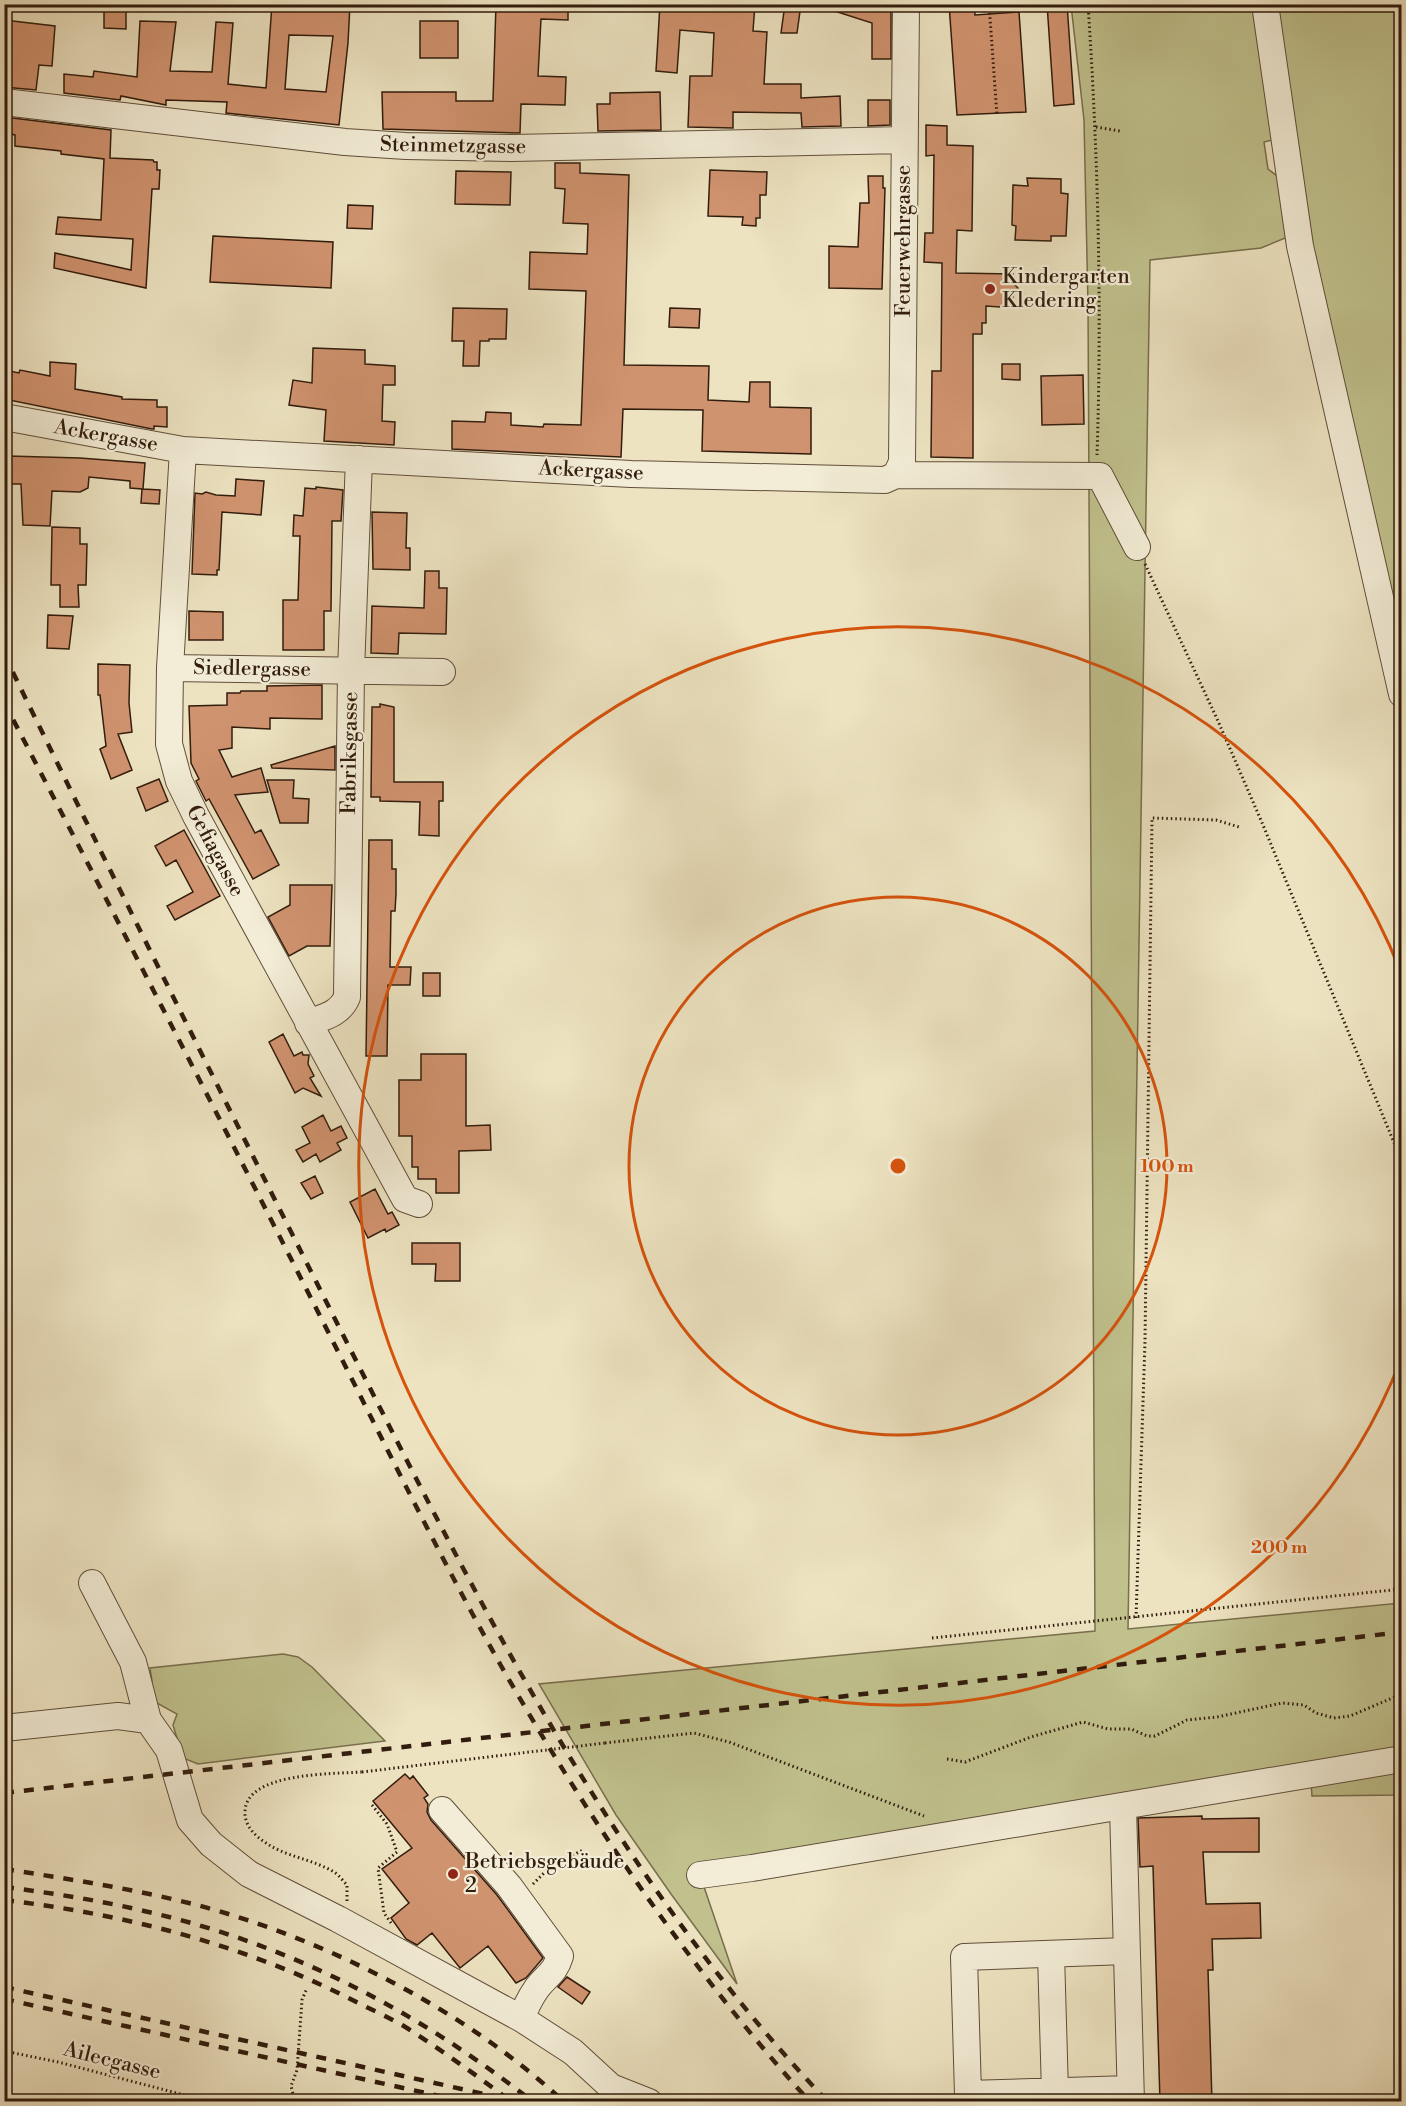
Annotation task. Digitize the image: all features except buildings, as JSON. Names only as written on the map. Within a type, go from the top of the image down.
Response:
[{"type":"street","name":"Feuerwehrgasse","points":[[896,475],[902,462],[906,4]]},
{"type":"street","points":[[1265,4],[1300,246],[1401,694]]},
{"type":"street","name":"Steinmetzgasse","points":[[4,102],[345,142],[406,146],[512,148],[904,140]]},
{"type":"street","name":"Ackergasse","points":[[4,417],[183,450],[631,474],[885,480],[896,475],[1096,476]]},
{"type":"street","name":"Gefiagasse","points":[[183,450],[170,668],[169,744],[179,781],[405,1199],[419,1204]]},
{"type":"street","name":"Fabriksgasse","points":[[308,1023],[343,1007],[347,997],[351,671],[359,459]]},
{"type":"street","points":[[1096,476],[1100,477],[1137,547]]},
{"type":"street","name":"Siedlergasse","points":[[170,668],[442,672]]},
{"type":"street","points":[[92,1583],[133,1662],[148,1720],[168,1750],[190,1820],[211,1844],[249,1874],[338,1919],[522,2019],[573,2052],[611,2087],[649,2102]]},
{"type":"street","points":[[4,1728],[118,1716],[148,1720]]},
{"type":"street","points":[[700,1875],[1123,1807],[1401,1759]]},
{"type":"street","points":[[1123,1807],[1131,2095],[1055,2092],[968,2094],[964,1957],[1126,1951]]},
{"type":"street","points":[[442,1810],[518,1899],[560,1956],[557,1969],[538,1986],[526,2005],[522,2019]]},
{"type":"street","points":[[1051,1954],[1055,2092]]},
{"type":"path","points":[[989,4],[997,116]]},
{"type":"path","points":[[1088,4],[1096,127],[1100,305],[1096,476]]},
{"type":"path","points":[[1096,127],[1120,131]]},
{"type":"path","points":[[1137,547],[1223,731],[1401,1162]]},
{"type":"path","points":[[1136,1618],[1145,1341],[1152,818],[1216,820],[1239,828]]},
{"type":"path","points":[[932,1638],[1401,1589]]},
{"type":"path","points":[[947,1760],[965,1762],[1031,1737],[1083,1722],[1108,1729],[1131,1729],[1147,1736],[1155,1736],[1187,1720],[1217,1717],[1282,1703],[1304,1705],[1316,1713],[1334,1718],[1350,1716],[1401,1694]]},
{"type":"path","points":[[338,1919],[348,1895],[346,1885],[335,1873],[283,1852],[253,1833],[245,1819],[248,1798],[267,1784],[286,1779],[694,1733],[729,1742],[933,1820]]},
{"type":"path","points":[[372,1805],[387,1824],[397,1852],[378,1868],[384,1913],[400,1935],[388,1948]]},
{"type":"path","points":[[518,1899],[551,1866],[583,1850]]},
{"type":"path","points":[[295,2102],[291,2086],[297,2070],[302,2000],[307,1988]]},
{"type":"path","name":"Ailecgasse","points":[[4,2051],[58,2062],[211,2102]]},
{"type":"path","points":[[322,2102],[325,2099],[347,2097],[366,2102]]},
{"type":"green space","points":[[1071,5],[1256,5],[1276,139],[1264,142],[1268,169],[1282,180],[1290,236],[1261,248],[1150,260],[1128,1629],[1401,1603],[1401,1795],[1312,1796],[1311,1782],[700,1875],[737,1984],[616,1815],[539,1684],[1095,1631],[1088,305],[1084,120]]},
{"type":"green space","points":[[1273,5],[1401,5],[1401,694],[1323,350]]},
{"type":"green space","points":[[283,1654],[298,1657],[312,1667],[385,1741],[198,1764],[183,1758],[173,1725],[177,1714],[155,1702],[149,1691],[152,1681],[150,1668]]},
{"type":"railway","points":[[4,654],[337,1323],[497,1631],[554,1731],[615,1829],[681,1924],[751,2015],[828,2102]]},
{"type":"railway","points":[[4,702],[429,1532],[500,1664],[569,1779],[643,1891],[723,1999],[810,2102]]},
{"type":"railway","points":[[4,1793],[1402,1632]]},
{"type":"railway","points":[[4,1869],[173,1899],[246,1919],[295,1937],[344,1958],[439,2009],[526,2069],[564,2102]]},
{"type":"railway","points":[[4,1887],[74,1897],[144,1911],[197,1925],[300,1962],[349,1984],[444,2038],[533,2102]]},
{"type":"railway","points":[[4,1900],[51,1906],[143,1924],[233,1950],[277,1966],[320,1984],[401,2025],[512,2102]]},
{"type":"railway","points":[[4,1987],[502,2098]]},
{"type":"railway","points":[[4,1999],[466,2102]]},
{"type":"place","name":"Kindergarten Kledering","points":[[990,289]]},
{"type":"place","name":"Betriebsgebäude 2","points":[[453,1874]]}]
